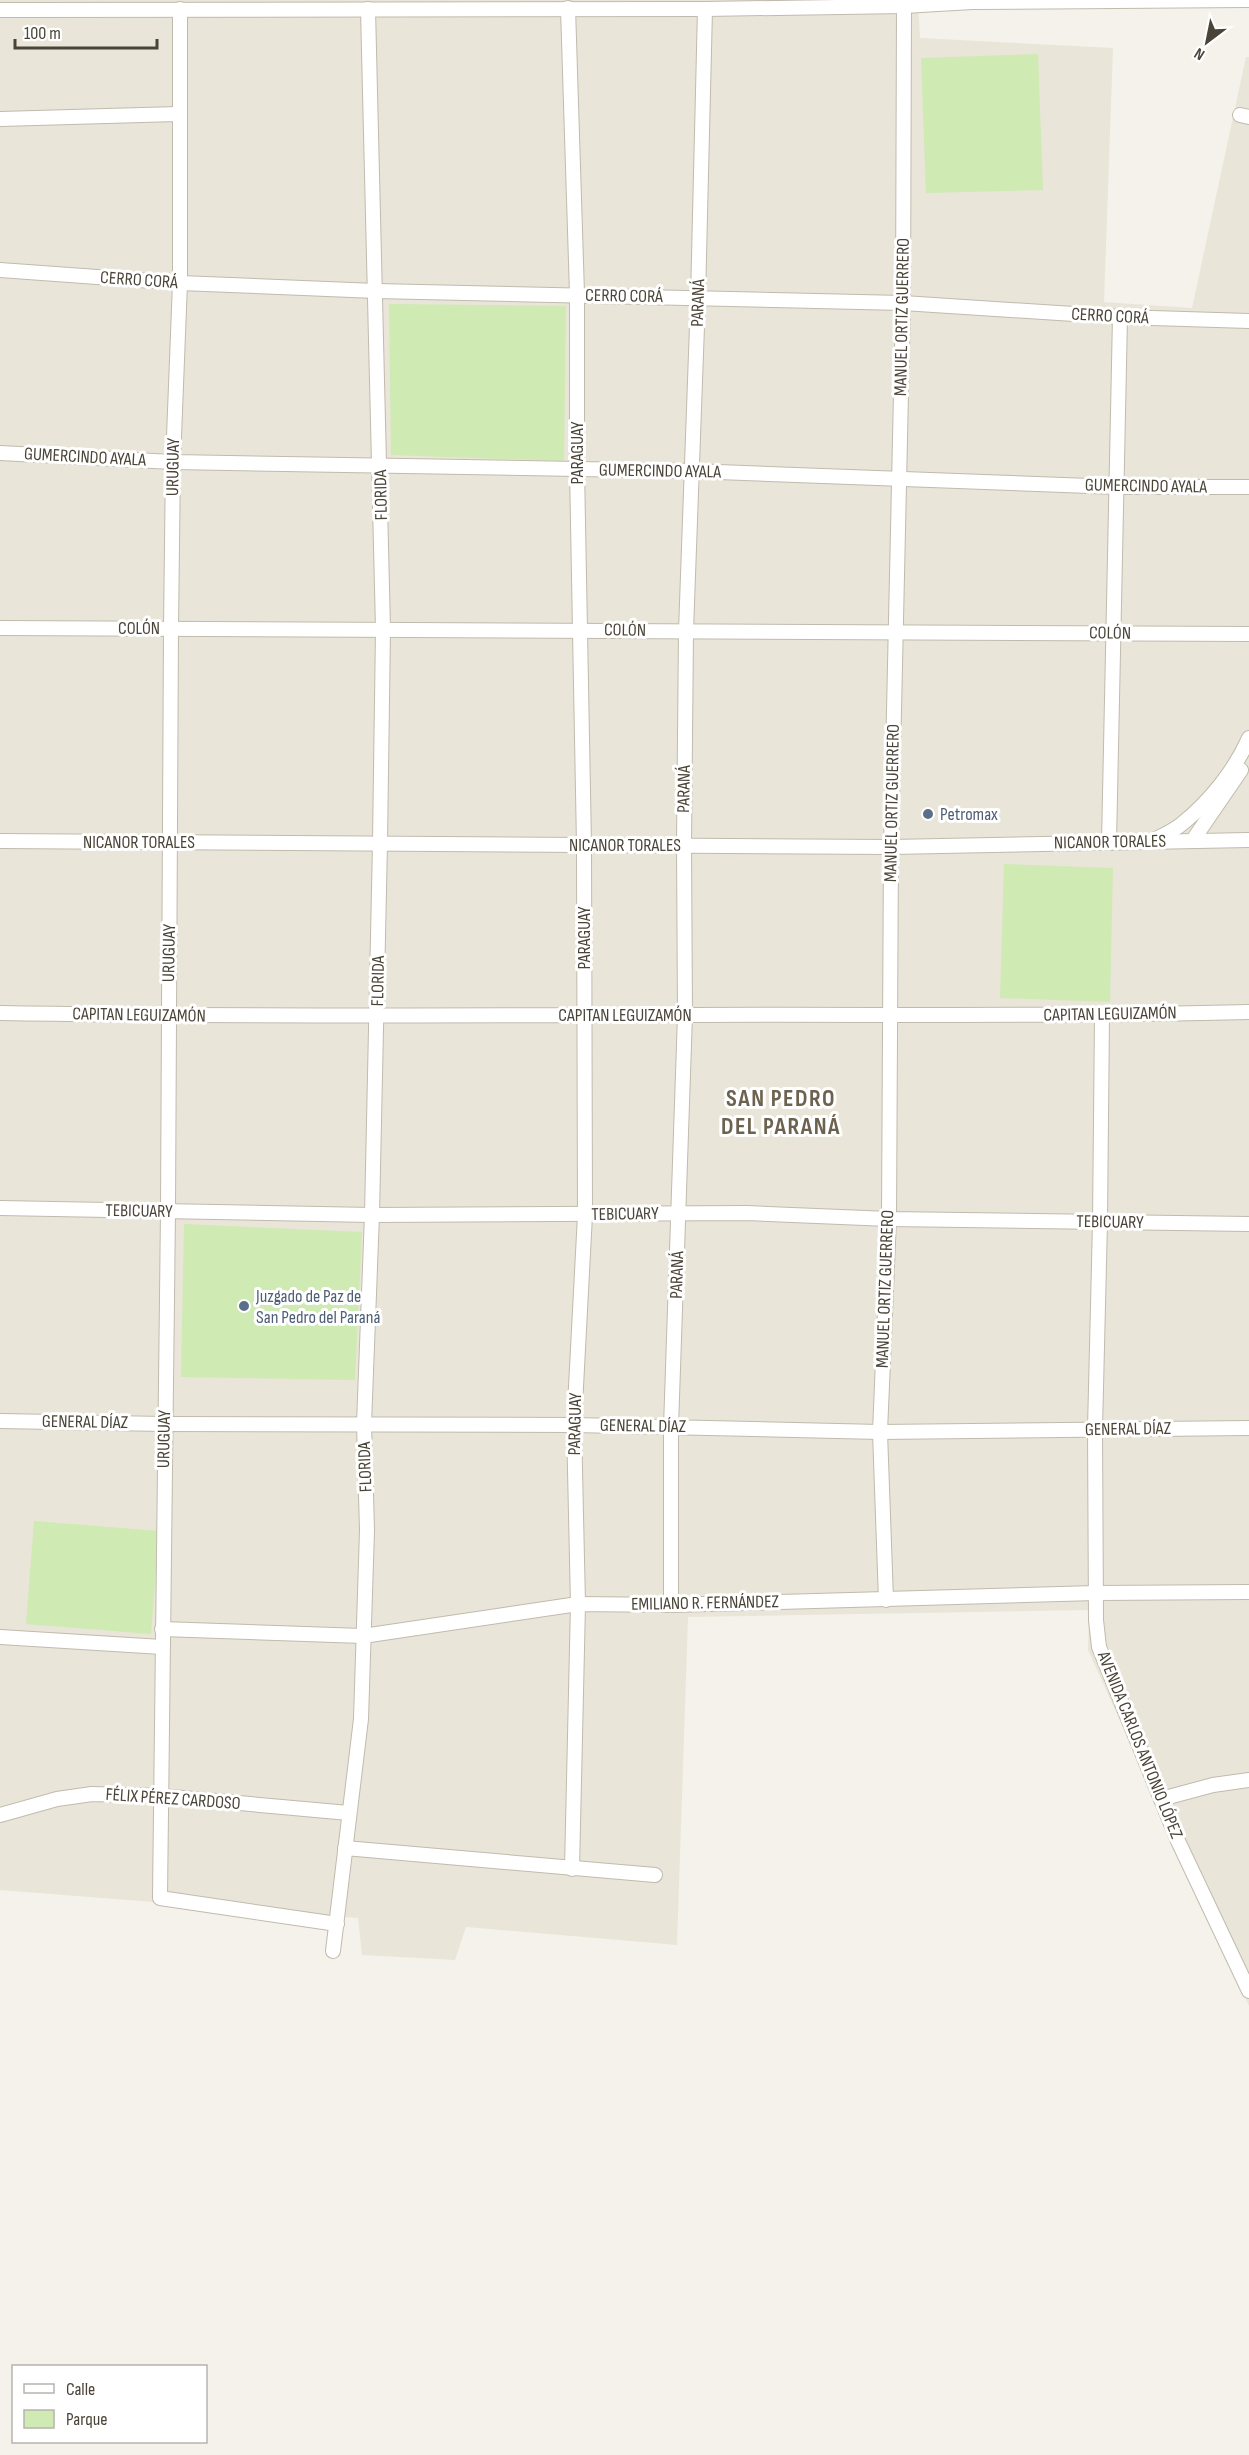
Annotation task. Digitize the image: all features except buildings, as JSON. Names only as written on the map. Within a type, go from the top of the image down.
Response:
[{"type":"street","points":[[0,10],[705,9],[904,6],[972,2],[1249,0]]},
{"type":"street","name":"MANUEL ORTIZ GUERRERO","points":[[886,1600],[880,1432],[889,1219],[891,847],[903,303],[904,6]]},
{"type":"street","name":"PARAGUAY","points":[[568,8],[578,294],[577,469],[584,845],[585,1215],[574,1425],[578,1604],[572,1869]]},
{"type":"street","name":"URUGUAY","points":[[180,9],[178,114],[180,283],[173,462],[160,1898],[337,1924]]},
{"type":"street","name":"FLORIDA","points":[[333,1952],[361,1719],[367,1530],[364,1424],[377,1017],[383,629],[381,466],[368,9]]},
{"type":"street","name":"PARANÁ","points":[[671,1605],[671,1427],[685,1015],[686,632],[705,9]]},
{"type":"street","points":[[0,119],[178,114]]},
{"type":"street","name":"CERRO CORÁ","points":[[0,270],[180,283],[376,291],[903,303],[1120,317],[1249,321]]},
{"type":"street","points":[[1109,843],[1120,317]]},
{"type":"street","name":"GUMERCINDO AYALA","points":[[0,453],[173,462],[692,471],[1117,487],[1249,487]]},
{"type":"street","name":"COLÓN","points":[[0,628],[1249,634]]},
{"type":"street","points":[[1150,842],[1182,825],[1206,802],[1231,770],[1249,738]]},
{"type":"street","points":[[1193,840],[1249,757]]},
{"type":"street","name":"NICANOR TORALES","points":[[0,841],[891,847],[1249,840]]},
{"type":"street","name":"CAPITAN LEGUIZAMÓN","points":[[0,1013],[377,1017],[890,1014],[1102,1016],[1249,1012]]},
{"type":"street","name":"AVENIDA CARLOS ANTONIO LÓPEZ","points":[[1102,1016],[1095,1429],[1096,1593],[1099,1647],[1178,1840],[1249,1991]]},
{"type":"street","name":"TEBICUARY","points":[[0,1208],[372,1215],[747,1213],[889,1219],[1249,1224]]},
{"type":"street","name":"GENERAL DÍAZ","points":[[0,1421],[164,1424],[574,1425],[880,1432],[1249,1428]]},
{"type":"street","name":"EMILIANO R. FERNÁNDEZ","points":[[162,1629],[363,1636],[578,1604],[671,1605],[1096,1593],[1249,1592]]},
{"type":"street","points":[[0,1637],[162,1647]]},
{"type":"street","points":[[1161,1799],[1213,1785],[1249,1780]]},
{"type":"street","name":"FÉLIX PÉREZ CARDOSO","points":[[0,1815],[57,1799],[92,1794],[161,1796],[349,1813]]},
{"type":"street","points":[[345,1848],[655,1875]]},
{"type":"shaded area","name":"SAN PEDRO DEL PARANÁ","points":[[0,0],[918,0],[920,38],[1113,48],[1104,302],[1192,308],[1246,57],[1249,57],[1249,2006],[1088,1650],[1089,1610],[688,1617],[677,1945],[466,1927],[455,1960],[362,1955],[358,1918],[0,1890]]},
{"type":"green space","points":[[1038,54],[1043,190],[926,193],[921,58]]},
{"type":"green space","points":[[389,304],[566,306],[564,461],[391,455]]},
{"type":"green space","points":[[1004,864],[1113,868],[1110,1002],[1000,998]]},
{"type":"green space","points":[[184,1224],[362,1232],[355,1380],[181,1377]]},
{"type":"green space","points":[[34,1521],[159,1531],[151,1634],[26,1624]]},
{"type":"place","name":"Petromax","points":[[928,814]]},
{"type":"place","name":"Juzgado de Paz de San Pedro del Paraná","points":[[244,1306]]},
{"type":"district","name":"SAN PEDRO DEL PARANÁ","points":[[781,1112]]}]
